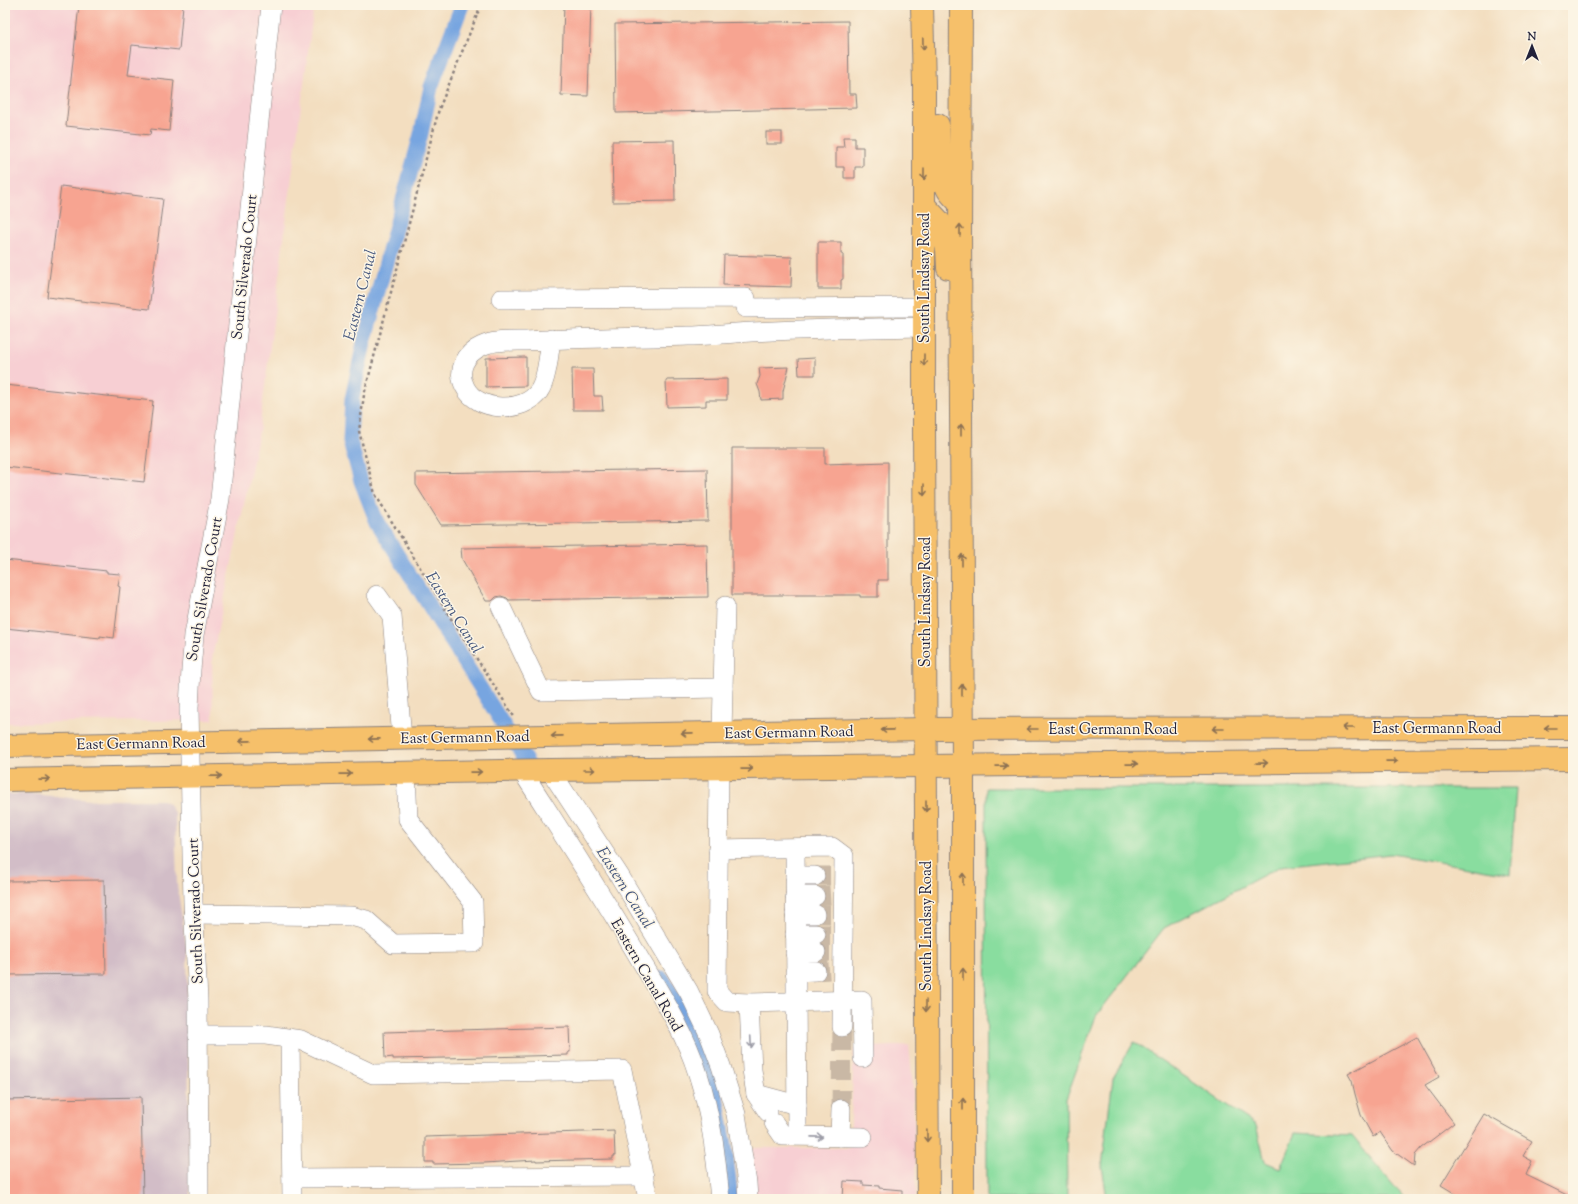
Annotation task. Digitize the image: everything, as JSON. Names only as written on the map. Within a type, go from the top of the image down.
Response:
[{"type":"main road","name":"South Lindsay Road","points":[[922,5],[924,86],[928,1199]]},
{"type":"main road","points":[[961,5],[960,204],[963,729],[963,1199]]},
{"type":"main road","points":[[924,86],[938,119],[940,159],[947,189],[960,204]]},
{"type":"main road","points":[[924,205],[939,221],[944,236],[947,249],[949,299],[961,341]]},
{"type":"main road","name":"East Germann Road","points":[[5,746],[926,729],[1573,728]]},
{"type":"main road","name":"East Germann Road","points":[[5,780],[550,770],[963,767],[1573,759]]},
{"type":"street","name":"South Silverado Court","points":[[199,1199],[198,1034],[189,708],[194,635],[220,499],[271,5]]},
{"type":"street","points":[[501,299],[746,298],[746,308],[924,317]]},
{"type":"street","points":[[551,339],[545,376],[540,391],[533,398],[521,405],[503,408],[482,403],[470,395],[464,387],[461,376],[464,363],[470,352],[483,345],[551,339],[689,336],[864,328],[924,317]]},
{"type":"street","points":[[377,594],[392,616],[402,739]]},
{"type":"street","points":[[722,733],[725,606]]},
{"type":"street","points":[[501,607],[541,691],[723,688]]},
{"type":"street","points":[[719,769],[717,991],[727,1002],[749,1003],[862,1000],[863,1058]]},
{"type":"street","points":[[550,770],[619,875],[689,992],[709,1034],[736,1114],[747,1183],[748,1199]]},
{"type":"street","name":"Eastern Canal Road","points":[[522,771],[627,938],[665,1002],[685,1040],[698,1074],[710,1120],[720,1199]]},
{"type":"street","points":[[194,914],[351,916],[366,920],[393,944],[474,943],[474,902],[408,819],[406,773]]},
{"type":"street","points":[[718,849],[832,847],[844,856],[830,876],[830,970],[843,1000],[842,1027]]},
{"type":"street","points":[[795,848],[797,1126]]},
{"type":"street","points":[[795,876],[830,876]]},
{"type":"street","points":[[795,896],[830,896]]},
{"type":"street","points":[[795,914],[830,914]]},
{"type":"street","points":[[795,944],[830,943]]},
{"type":"street","points":[[795,972],[830,970]]},
{"type":"street","points":[[749,1003],[752,1070],[756,1094],[783,1136],[863,1137]]},
{"type":"street","points":[[198,1034],[266,1035],[301,1040],[373,1074],[622,1070],[648,1199]]},
{"type":"street","points":[[290,1039],[292,1199]]},
{"type":"street","points":[[756,1094],[797,1105]]},
{"type":"street","points":[[840,1137],[841,1109]]},
{"type":"street","points":[[292,1178],[644,1176]]},
{"type":"path","points":[[481,5],[440,109],[364,395],[359,431],[375,494],[455,625],[527,736]]},
{"type":"shaded area","points":[[5,5],[314,5],[259,432],[212,658],[213,720],[5,723]]},
{"type":"shaded area","points":[[5,794],[31,794],[90,800],[163,800],[168,803],[175,814],[177,885],[187,951],[190,1199],[5,1199]]},
{"type":"shaded area","points":[[909,1045],[913,1087],[916,1199],[756,1199],[752,1148],[850,1148],[854,1048]]},
{"type":"green space","points":[[986,788],[1516,788],[1510,874],[1391,854],[1281,866],[1164,928],[1096,1016],[1066,1099],[1067,1199],[987,1199]]},
{"type":"green space","points":[[1134,1042],[1256,1125],[1265,1162],[1280,1168],[1295,1133],[1352,1136],[1405,1199],[1107,1199],[1102,1166],[1113,1078]]},
{"type":"building","points":[[79,5],[183,5],[179,50],[132,45],[128,75],[174,80],[169,131],[151,129],[150,135],[66,126]]},
{"type":"building","points":[[564,5],[591,5],[588,96],[561,95]]},
{"type":"building","points":[[848,21],[849,94],[856,94],[857,108],[616,113],[615,24]]},
{"type":"building","points":[[766,132],[782,132],[782,144],[766,144]]},
{"type":"building","points":[[843,137],[855,137],[855,147],[863,147],[863,167],[855,167],[855,178],[844,178],[844,167],[836,167],[836,147],[844,147]]},
{"type":"building","points":[[674,140],[675,201],[613,202],[612,141]]},
{"type":"building","points":[[61,186],[163,199],[149,309],[47,297]]},
{"type":"building","points":[[818,242],[841,242],[841,254],[843,254],[843,279],[841,280],[841,289],[818,289]]},
{"type":"building","points":[[724,255],[792,257],[791,287],[723,285]]},
{"type":"building","points":[[526,357],[526,386],[486,387],[486,358]]},
{"type":"building","points":[[815,358],[815,375],[799,375],[798,359]]},
{"type":"building","points":[[789,367],[783,391],[783,399],[761,400],[757,384],[760,376],[759,368]]},
{"type":"building","points":[[572,369],[593,369],[594,396],[602,396],[603,410],[573,410]]},
{"type":"building","points":[[727,379],[727,400],[706,400],[706,406],[667,407],[666,380]]},
{"type":"building","points":[[5,385],[153,401],[144,482],[5,467]]},
{"type":"building","points":[[732,448],[825,448],[825,464],[888,462],[888,580],[878,580],[878,597],[860,597],[860,595],[732,595]]},
{"type":"building","points":[[707,469],[708,521],[441,525],[416,485],[416,473]]},
{"type":"building","points":[[707,544],[708,597],[509,600],[501,596],[496,597],[492,601],[486,601],[462,559],[461,548]]},
{"type":"building","points":[[5,560],[107,571],[107,573],[120,574],[118,586],[120,587],[114,638],[100,636],[100,638],[5,628]]},
{"type":"building","points":[[104,880],[106,974],[5,975],[5,881]]},
{"type":"building","points":[[569,1027],[570,1052],[568,1052],[568,1055],[385,1058],[384,1032]]},
{"type":"building","points":[[1417,1037],[1439,1077],[1425,1085],[1454,1123],[1421,1148],[1415,1155],[1414,1166],[1393,1151],[1380,1132],[1373,1137],[1361,1115],[1352,1081],[1348,1074]]},
{"type":"building","points":[[141,1097],[143,1199],[5,1199],[5,1100]]},
{"type":"building","points":[[1484,1114],[1532,1141],[1523,1156],[1532,1161],[1526,1175],[1573,1199],[1464,1199],[1441,1185]]},
{"type":"building","points":[[614,1131],[615,1156],[613,1156],[613,1159],[433,1164],[433,1162],[425,1162],[425,1137]]},
{"type":"building","points":[[844,1181],[863,1182],[863,1185],[902,1190],[902,1199],[843,1199]]},
{"type":"waterway","name":"Eastern Canal","points":[[462,5],[431,87],[421,134],[364,343],[352,399],[350,441],[361,481],[377,522],[536,777]]},
{"type":"waterway","name":"Eastern Canal","points":[[662,978],[679,1006],[713,1080],[725,1145],[731,1199]]},
{"type":"tunnel","points":[[815,876],[830,876]]},
{"type":"tunnel","points":[[815,896],[830,895]]},
{"type":"tunnel","points":[[815,914],[830,914]]},
{"type":"tunnel","points":[[816,934],[830,934]]},
{"type":"tunnel","points":[[816,952],[830,952]]},
{"type":"tunnel","points":[[816,971],[829,970]]},
{"type":"tunnel","points":[[841,1109],[842,1027]]}]
